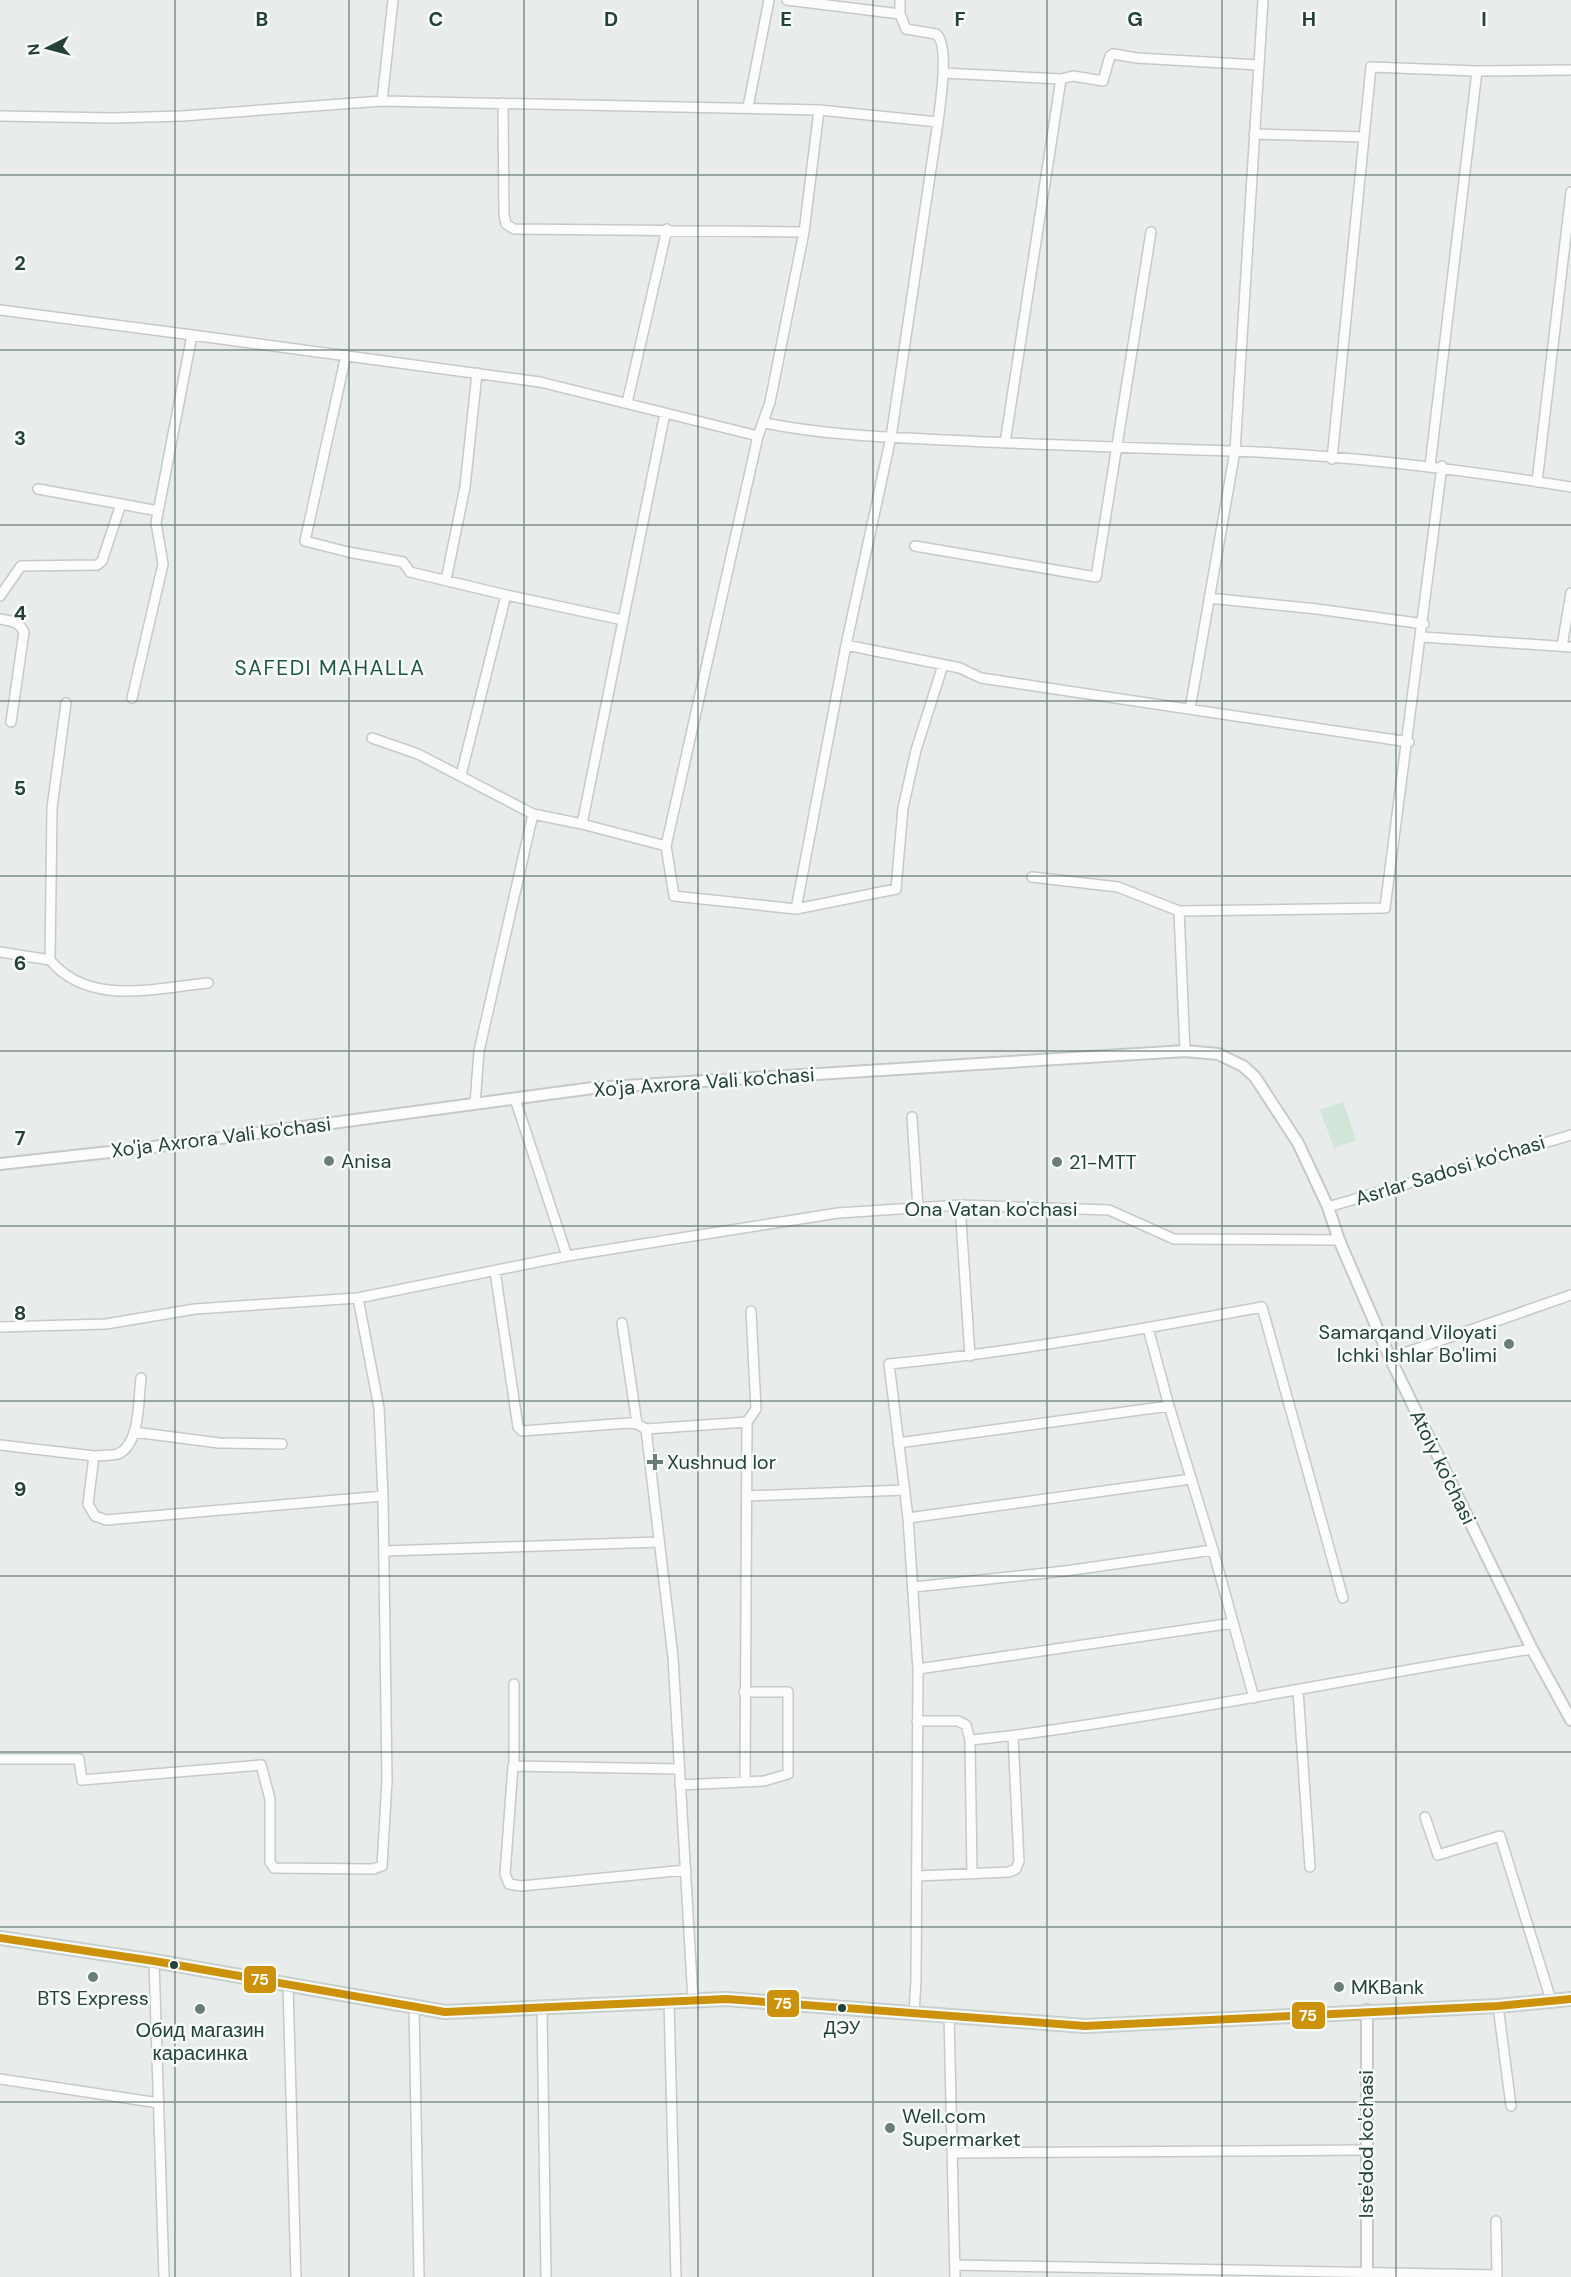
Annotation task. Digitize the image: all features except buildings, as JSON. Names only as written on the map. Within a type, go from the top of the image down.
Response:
[{"type":"main road","points":[[0,1938],[446,2012],[726,1999],[1085,2026],[1367,2010],[1498,2006],[1571,2000]]},
{"type":"street","points":[[382,101],[393,0]]},
{"type":"street","points":[[748,107],[769,0]]},
{"type":"street","points":[[787,0],[900,14]]},
{"type":"street","points":[[796,909],[846,645],[891,437],[938,122],[943,73],[940,36],[906,29],[900,14],[900,0]]},
{"type":"street","points":[[1190,709],[1235,451],[1263,0]]},
{"type":"street","points":[[943,73],[1061,79],[1073,76],[1103,81],[1110,56],[1113,54],[1137,58],[1258,65]]},
{"type":"street","points":[[1332,459],[1371,67],[1477,71],[1571,70]]},
{"type":"street","points":[[1430,466],[1477,71]]},
{"type":"street","points":[[1005,443],[1061,79]]},
{"type":"street","points":[[0,116],[113,118],[171,116],[382,101],[748,107],[819,110],[938,122]]},
{"type":"street","points":[[503,103],[504,215],[506,224],[514,229],[804,232]]},
{"type":"street","points":[[819,110],[804,232],[765,423],[758,436],[666,846],[674,896],[796,909],[896,889],[903,808],[916,750],[943,665]]},
{"type":"street","points":[[1254,134],[1364,137]]},
{"type":"street","points":[[1536,482],[1571,192]]},
{"type":"street","points":[[627,403],[667,229]]},
{"type":"street","points":[[915,546],[1096,578],[1151,232]]},
{"type":"street","points":[[0,310],[540,382],[758,436]]},
{"type":"street","points":[[132,698],[163,564],[156,523],[192,335]]},
{"type":"street","points":[[346,355],[305,541],[403,562],[410,572],[506,596],[623,620]]},
{"type":"street","points":[[446,580],[465,487],[477,373]]},
{"type":"street","points":[[582,824],[665,413]]},
{"type":"street","points":[[765,423],[891,437],[1118,449],[1235,451],[1442,466],[1571,487]]},
{"type":"street","points":[[1032,877],[1118,887],[1179,911],[1385,908],[1409,742],[1442,466]]},
{"type":"street","points":[[38,489],[159,511]]},
{"type":"street","points":[[0,596],[21,566],[97,565],[102,561],[121,504]]},
{"type":"street","points":[[1422,637],[1566,647],[1571,592]]},
{"type":"street","points":[[461,775],[506,596]]},
{"type":"street","points":[[1209,598],[1317,609],[1424,624]]},
{"type":"street","points":[[0,619],[14,621],[21,626],[24,632],[11,722]]},
{"type":"street","points":[[846,645],[960,668],[981,678],[1409,742]]},
{"type":"street","points":[[66,704],[52,808],[50,960],[63,976],[92,988],[120,992],[208,983]]},
{"type":"street","points":[[372,738],[418,754],[533,814],[666,846]]},
{"type":"street","points":[[475,1104],[479,1051],[533,814]]},
{"type":"street","points":[[1179,911],[1185,1051]]},
{"type":"street","points":[[0,952],[50,960]]},
{"type":"street","name":"Xo'ja Axrora Vali ko'chasi","points":[[0,1164],[146,1148],[475,1104],[632,1086],[1185,1051],[1218,1054],[1243,1066],[1255,1077],[1298,1143],[1328,1207]]},
{"type":"street","points":[[515,1099],[567,1256]]},
{"type":"street","points":[[912,1117],[918,1208]]},
{"type":"street","name":"Asrlar Sadosi ko'chasi","points":[[1328,1207],[1571,1135]]},
{"type":"street","points":[[960,1205],[970,1356]]},
{"type":"street","name":"Ona Vatan ko'chasi","points":[[0,1328],[106,1324],[195,1309],[358,1298],[567,1256],[838,1213],[960,1205],[1109,1210],[1174,1239],[1339,1240]]},
{"type":"street","name":"Atoiy ko'chasi","points":[[1328,1207],[1339,1240],[1390,1358],[1532,1649],[1571,1720]]},
{"type":"street","points":[[495,1271],[518,1427],[522,1431],[636,1424],[646,1429],[747,1422]]},
{"type":"street","points":[[1390,1358],[1571,1295]]},
{"type":"street","points":[[0,1758],[79,1759],[82,1780],[261,1765],[270,1799],[270,1862],[274,1868],[374,1869],[382,1866],[387,1781],[383,1496],[379,1408],[358,1298]]},
{"type":"street","points":[[914,2014],[918,1669],[909,1518],[889,1364],[970,1356],[1148,1328],[1262,1307],[1343,1598]]},
{"type":"street","points":[[745,1782],[747,1422],[756,1409],[751,1311]]},
{"type":"street","points":[[622,1323],[636,1424]]},
{"type":"street","points":[[1148,1328],[1168,1406],[1213,1550],[1254,1698]]},
{"type":"street","points":[[0,1445],[94,1456],[117,1454],[128,1446],[134,1432],[141,1378]]},
{"type":"street","points":[[898,1443],[1168,1406]]},
{"type":"street","points":[[646,1429],[673,1657],[693,2000]]},
{"type":"street","points":[[134,1432],[219,1443],[282,1444]]},
{"type":"street","points":[[94,1456],[87,1504],[95,1516],[106,1520],[383,1496]]},
{"type":"street","points":[[909,1518],[1191,1479]]},
{"type":"street","points":[[746,1496],[905,1490]]},
{"type":"street","points":[[384,1551],[659,1542]]},
{"type":"street","points":[[914,1587],[1065,1571],[1213,1550]]},
{"type":"street","points":[[918,1669],[1233,1623]]},
{"type":"street","points":[[970,1740],[1014,1736],[1254,1698],[1412,1668],[1532,1649]]},
{"type":"street","points":[[514,1684],[514,1766],[505,1874],[510,1884],[521,1886],[686,1870]]},
{"type":"street","points":[[1298,1690],[1310,1867]]},
{"type":"street","points":[[680,1785],[745,1782],[778,1778],[788,1774],[788,1692],[744,1692]]},
{"type":"street","points":[[917,1721],[958,1721],[966,1725],[970,1740],[972,1874]]},
{"type":"street","points":[[917,1876],[1009,1872],[1016,1869],[1019,1861],[1014,1736]]},
{"type":"street","points":[[514,1766],[678,1769]]},
{"type":"street","points":[[1425,1817],[1438,1855],[1500,1836],[1551,2000]]},
{"type":"street","points":[[154,1962],[164,2277]]},
{"type":"street","points":[[288,1985],[296,2277]]},
{"type":"street","points":[[669,2001],[675,2277]]},
{"type":"street","points":[[1498,2006],[1511,2106]]},
{"type":"street","points":[[414,2007],[419,2277]]},
{"type":"street","points":[[542,2009],[546,2277]]},
{"type":"street","name":"Iste'dod ko'chasi","points":[[1367,2010],[1367,2275]]},
{"type":"street","points":[[949,2016],[955,2277]]},
{"type":"street","points":[[0,2079],[159,2103]]},
{"type":"street","points":[[952,2153],[1366,2150]]},
{"type":"street","points":[[955,2265],[1115,2266],[1367,2275],[1497,2276],[1496,2221]]},
{"type":"street","points":[[1114,2277],[1115,2266]]},
{"type":"green space","points":[[1343,1102],[1356,1140],[1334,1148],[1320,1110]]},
{"type":"transit line","name":"75","points":[[0,1938],[154,1961],[445,2012],[726,1999],[1085,2026],[1498,2006],[1571,1999]]},
{"type":"place","name":"Anisa","points":[[329,1161]]},
{"type":"place","name":"21-MTT","points":[[1057,1162]]},
{"type":"place","name":"Samarqand Viloyati Ichki Ishlar Bo'limi","points":[[1509,1344]]},
{"type":"place","name":"Xushnud lor","points":[[655,1462]]},
{"type":"place","name":"BTS Express","points":[[93,1977]]},
{"type":"place","name":"MKBank","points":[[1339,1987]]},
{"type":"place","name":"ДЭУ","points":[[842,2008]]},
{"type":"place","name":"Обид магазин карасинка","points":[[200,2009]]},
{"type":"place","name":"Well.com Supermarket","points":[[890,2128]]},
{"type":"district","name":"SAFEDI MAHALLA","points":[[330,668]]}]
